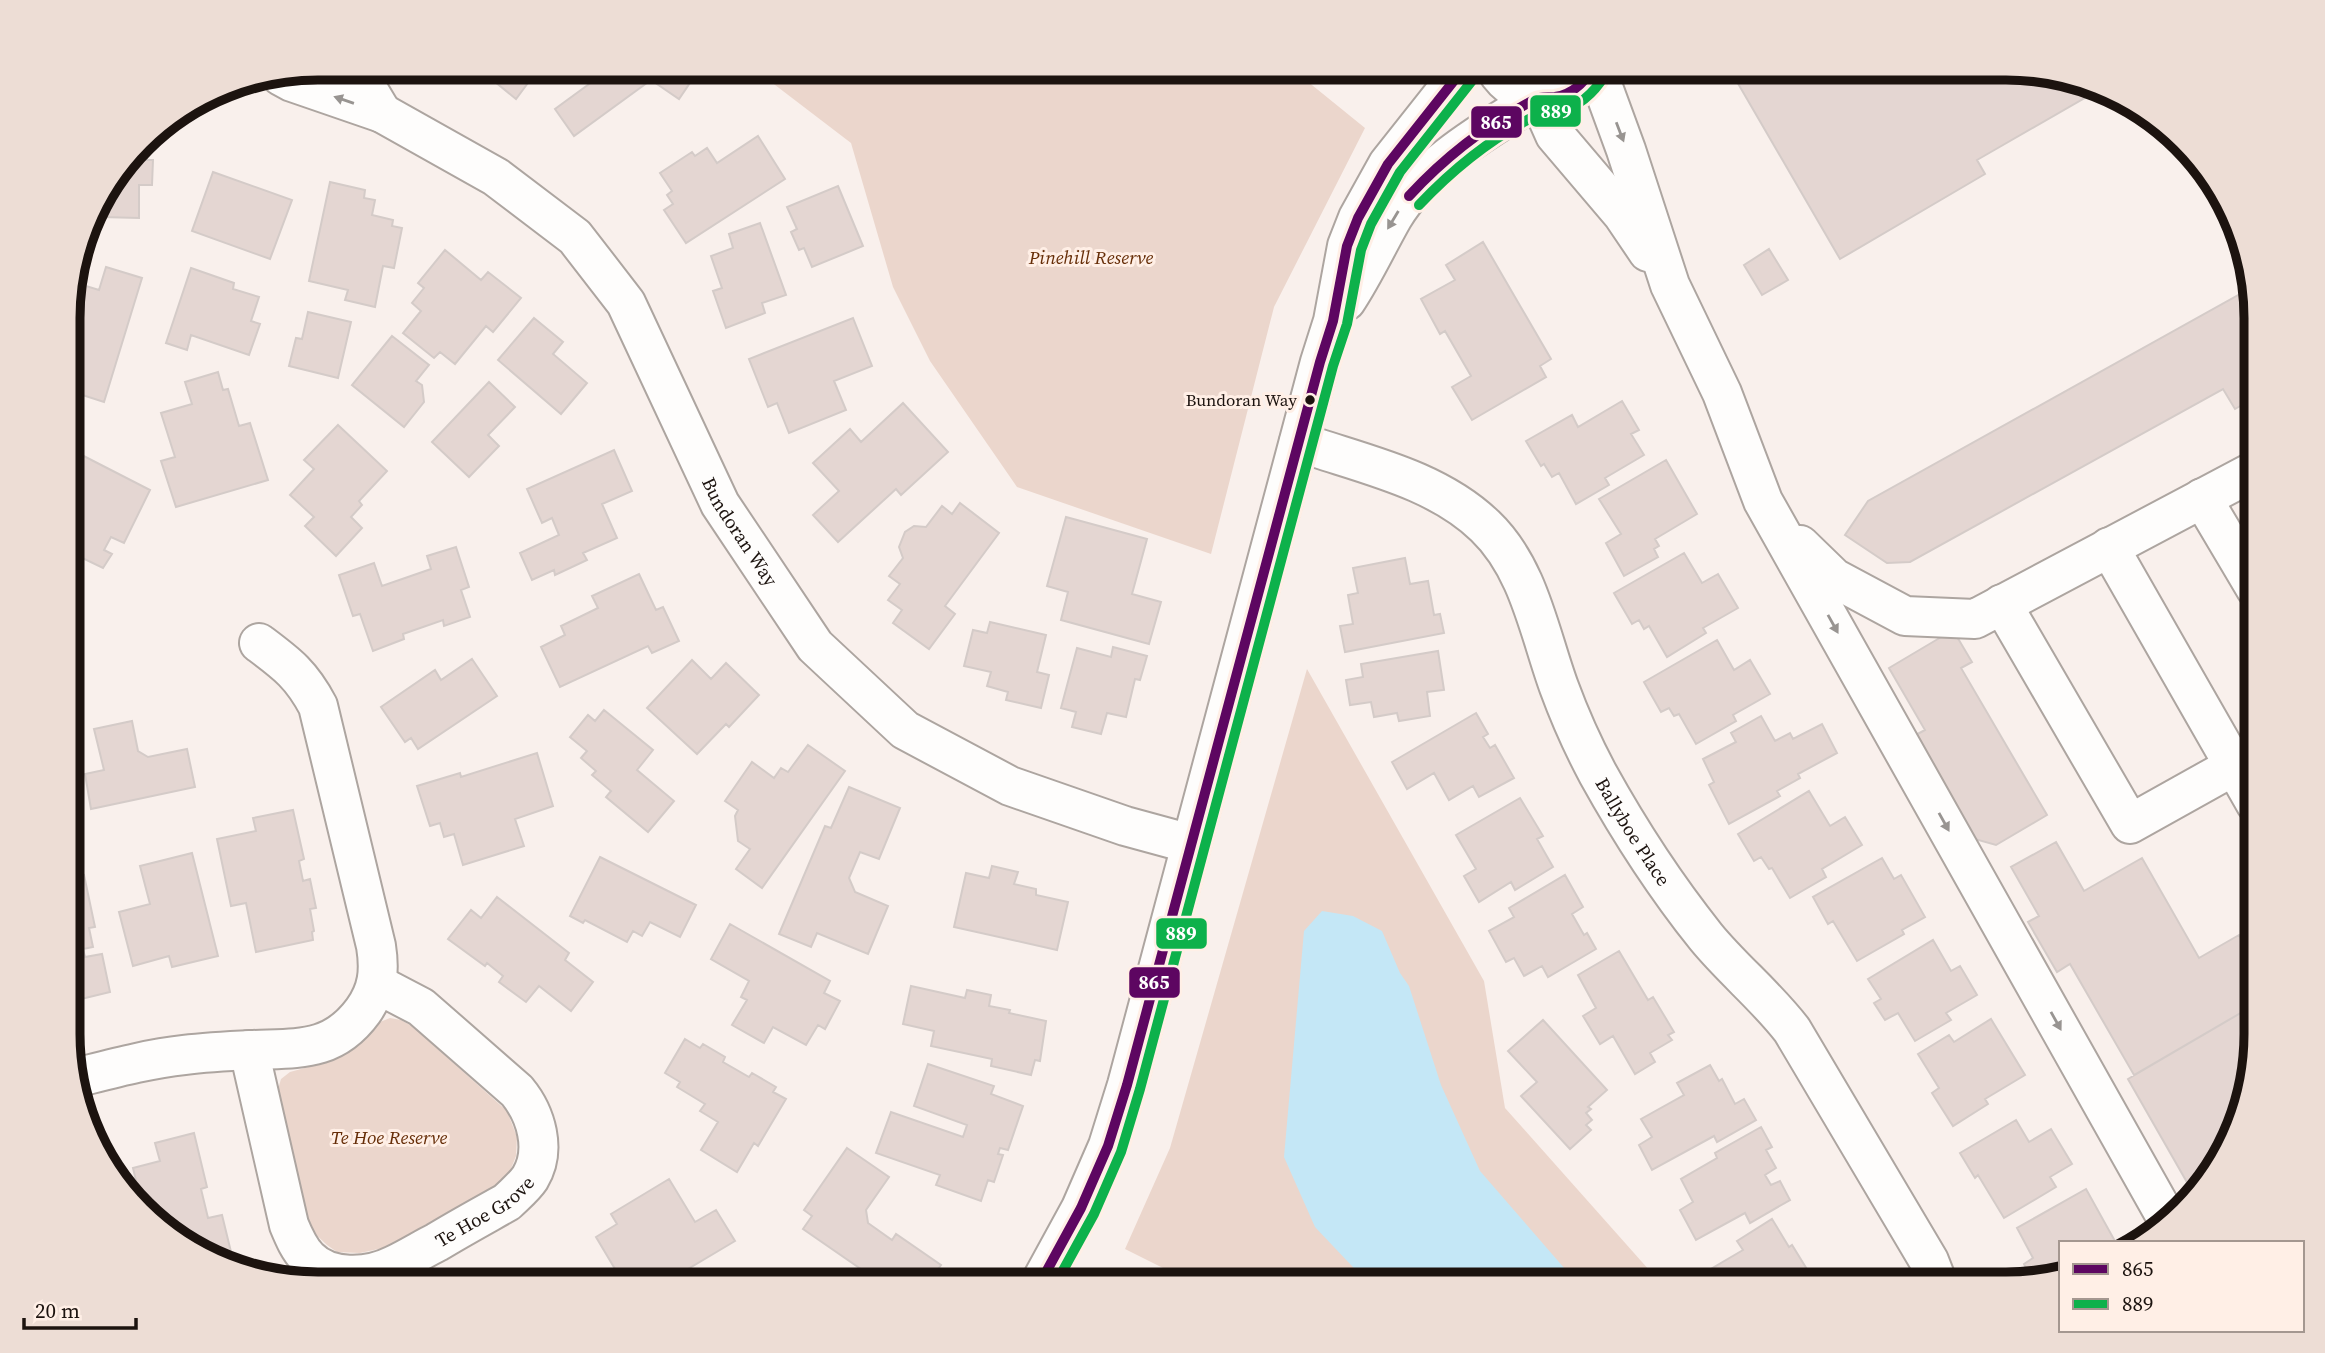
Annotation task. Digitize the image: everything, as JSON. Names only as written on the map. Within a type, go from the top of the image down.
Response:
[{"type":"street","name":"Bundoran Way","points":[[362,80],[382,113]]},
{"type":"street","points":[[1046,1272],[1081,1208],[1108,1146],[1127,1085],[1333,321],[1348,246],[1371,193],[1394,155],[1454,80]]},
{"type":"street","points":[[1505,80],[1512,88],[1538,99],[1555,135],[1623,215],[1670,285]]},
{"type":"street","points":[[1333,321],[1354,290],[1394,216],[1412,191],[1433,170],[1459,149],[1538,99],[1556,97],[1572,91],[1586,80]]},
{"type":"street","points":[[1599,80],[1626,150],[1670,285],[1722,393],[1763,500],[2164,1213]]},
{"type":"street","name":"Bundoran Way","points":[[293,82],[382,113],[496,177],[575,237],[626,303],[719,504],[815,646],[905,730],[1010,786],[1125,826],[1191,844]]},
{"type":"street","name":"Ballyboe Place","points":[[1299,442],[1414,481],[1440,493],[1466,509],[1503,546],[1521,578],[1577,733],[1603,783],[1678,901],[1708,939],[1774,1007],[1792,1030],[1933,1272]]},
{"type":"street","points":[[1763,500],[1791,536],[1835,578],[1905,615],[1975,618],[2244,476]]},
{"type":"street","points":[[2202,498],[2244,540]]},
{"type":"street","points":[[2109,547],[2244,782]]},
{"type":"street","points":[[2002,604],[2130,824],[2235,766]]},
{"type":"street","points":[[85,1076],[158,1058],[309,1048],[334,1039],[354,1022],[372,998],[379,966],[376,946],[318,706],[300,676],[259,643]]},
{"type":"street","name":"Te Hoe Grove","points":[[368,1272],[393,1266],[507,1202],[531,1176],[537,1158],[537,1129],[527,1102],[517,1091],[421,1007],[377,984]]},
{"type":"street","name":"Te Hoe Grove","points":[[249,1050],[289,1225],[306,1256],[316,1265],[336,1272]]},
{"type":"green space","name":"Pinehill Reserve","points":[[769,80],[1306,80],[1365,128],[1274,307],[1211,554],[1017,487],[930,361],[893,287],[851,143]]},
{"type":"green space","points":[[1307,669],[1484,981],[1505,1108],[1651,1272],[1171,1272],[1125,1249],[1170,1148]]},
{"type":"green space","name":"Te Hoe Reserve","points":[[390,1018],[412,1026],[507,1111],[517,1137],[516,1156],[503,1182],[392,1246],[360,1253],[337,1252],[311,1230],[277,1093],[281,1079],[290,1072],[312,1066],[354,1045],[380,1022]]},
{"type":"water","points":[[1322,911],[1353,916],[1382,931],[1400,973],[1409,986],[1441,1085],[1480,1171],[1569,1272],[1358,1272],[1315,1227],[1284,1157],[1304,931]]},
{"type":"building","points":[[493,80],[530,80],[516,99]]},
{"type":"building","points":[[595,80],[651,80],[574,136],[555,109]]},
{"type":"building","points":[[651,80],[692,80],[679,99]]},
{"type":"building","points":[[1736,80],[2006,80],[2068,89],[2088,96],[1977,160],[1985,174],[1840,259]]},
{"type":"building","points":[[758,136],[785,179],[686,243],[664,210],[673,204],[667,195],[672,191],[660,173],[692,152],[695,156],[707,148],[717,163]]},
{"type":"building","points":[[147,155],[147,160],[153,160],[152,185],[139,185],[139,218],[104,217],[121,186]]},
{"type":"building","points":[[213,172],[292,200],[270,259],[192,231]]},
{"type":"building","points":[[330,182],[365,190],[364,198],[375,200],[372,215],[393,220],[392,226],[402,228],[394,268],[383,266],[375,307],[345,300],[348,290],[309,281]]},
{"type":"building","points":[[838,186],[863,246],[812,267],[804,248],[799,250],[791,232],[797,229],[787,207]]},
{"type":"building","points":[[760,223],[786,295],[762,303],[765,313],[726,328],[713,291],[722,288],[711,256],[733,248],[729,234]]},
{"type":"building","points":[[1483,242],[1551,359],[1540,366],[1546,377],[1472,420],[1452,387],[1471,376],[1445,331],[1440,334],[1421,299],[1455,280],[1446,265]]},
{"type":"building","points":[[1769,249],[1788,280],[1762,295],[1744,265]]},
{"type":"building","points":[[445,250],[481,280],[488,272],[521,298],[493,332],[486,326],[455,364],[440,352],[434,358],[403,333],[421,311],[412,303],[424,288],[418,283]]},
{"type":"building","points":[[106,267],[142,278],[104,402],[80,394],[80,319],[83,285],[99,290]]},
{"type":"building","points":[[191,268],[234,283],[233,289],[259,297],[251,321],[260,324],[249,355],[191,335],[187,350],[166,343]]},
{"type":"building","points":[[2243,293],[2244,404],[2235,409],[2223,389],[1910,562],[1887,563],[1845,535],[1868,501]]},
{"type":"building","points":[[308,312],[351,322],[338,378],[289,366],[296,338],[302,339]]},
{"type":"building","points":[[534,318],[563,342],[553,354],[587,383],[561,414],[498,360]]},
{"type":"building","points":[[853,318],[872,366],[834,381],[846,410],[789,433],[777,403],[768,407],[749,359]]},
{"type":"building","points":[[392,336],[429,365],[416,381],[422,385],[424,402],[404,427],[352,385]]},
{"type":"building","points":[[218,372],[223,390],[228,389],[239,426],[250,423],[268,480],[176,507],[161,461],[175,457],[161,413],[192,404],[185,382]]},
{"type":"building","points":[[489,382],[515,407],[488,435],[499,446],[469,477],[432,442]]},
{"type":"building","points":[[1622,401],[1639,430],[1631,434],[1644,455],[1605,478],[1609,485],[1576,504],[1559,473],[1552,477],[1544,464],[1541,466],[1526,441],[1572,415],[1578,427]]},
{"type":"building","points":[[903,403],[948,452],[901,495],[896,489],[838,542],[813,515],[839,491],[813,463],[850,429],[861,442]]},
{"type":"building","points":[[338,425],[387,471],[359,501],[362,505],[351,517],[362,528],[336,556],[305,526],[314,517],[290,495],[314,469],[304,460]]},
{"type":"building","points":[[614,450],[632,491],[602,504],[617,538],[583,553],[587,560],[555,575],[554,570],[532,580],[520,553],[559,535],[552,518],[542,523],[527,489]]},
{"type":"building","points":[[80,454],[150,490],[124,543],[111,537],[104,550],[112,554],[103,568],[80,557]]},
{"type":"building","points":[[1666,460],[1697,514],[1655,539],[1659,546],[1654,549],[1658,557],[1624,576],[1606,543],[1621,534],[1599,499]]},
{"type":"building","points":[[960,503],[999,533],[945,606],[955,614],[929,649],[893,623],[902,610],[888,600],[900,584],[889,576],[903,558],[899,547],[905,532],[914,526],[926,527],[942,506],[952,514]]},
{"type":"building","points":[[1066,517],[1147,539],[1132,594],[1161,602],[1149,644],[1061,620],[1068,592],[1047,586]]},
{"type":"building","points":[[456,547],[469,587],[461,590],[470,617],[444,626],[443,620],[403,634],[404,639],[373,651],[360,614],[353,616],[339,575],[374,563],[382,586],[431,569],[427,556]]},
{"type":"building","points":[[1684,553],[1702,583],[1718,574],[1738,608],[1703,628],[1706,633],[1667,657],[1649,626],[1644,629],[1639,620],[1632,624],[1614,593]]},
{"type":"building","points":[[1405,558],[1410,584],[1428,581],[1434,615],[1440,614],[1444,633],[1345,652],[1340,626],[1353,624],[1348,595],[1358,593],[1353,568]]},
{"type":"building","points":[[639,574],[656,610],[663,607],[679,641],[652,653],[648,646],[560,687],[541,647],[565,635],[561,626],[598,608],[592,596]]},
{"type":"building","points":[[990,622],[1046,635],[1037,672],[1049,675],[1041,708],[1006,700],[1008,692],[987,686],[991,672],[964,666],[973,630],[987,633]]},
{"type":"building","points":[[1953,630],[1972,662],[1961,668],[2047,815],[1996,845],[1971,838],[1912,737],[1925,730],[1889,668]]},
{"type":"building","points":[[1717,640],[1734,670],[1750,660],[1770,694],[1733,715],[1736,721],[1696,744],[1679,714],[1674,716],[1669,708],[1661,712],[1644,682]]},
{"type":"building","points":[[1113,647],[1147,656],[1140,680],[1135,679],[1126,717],[1107,713],[1101,734],[1072,727],[1076,712],[1061,708],[1077,648],[1111,657]]},
{"type":"building","points":[[1438,651],[1444,690],[1427,692],[1430,716],[1399,721],[1397,713],[1374,717],[1371,702],[1350,705],[1346,680],[1363,677],[1361,664]]},
{"type":"building","points":[[472,659],[497,696],[418,749],[411,738],[405,742],[381,707],[435,670],[441,680]]},
{"type":"building","points":[[692,660],[711,679],[726,663],[759,695],[729,727],[726,724],[697,754],[647,708]]},
{"type":"building","points":[[604,710],[653,750],[637,770],[674,801],[648,832],[606,797],[611,791],[592,775],[596,771],[581,758],[587,751],[570,737],[588,715],[595,721]]},
{"type":"building","points":[[1476,713],[1488,734],[1483,737],[1490,748],[1495,745],[1514,778],[1479,797],[1473,786],[1449,800],[1434,773],[1407,789],[1392,762]]},
{"type":"building","points":[[1761,716],[1775,741],[1790,733],[1793,739],[1822,724],[1837,753],[1798,774],[1800,778],[1777,791],[1780,796],[1729,824],[1709,785],[1714,782],[1703,759],[1736,742],[1731,733]]},
{"type":"building","points":[[132,721],[138,751],[148,757],[187,749],[195,787],[91,809],[85,774],[104,770],[94,729]]},
{"type":"building","points":[[808,745],[845,771],[762,888],[736,869],[750,849],[738,841],[735,816],[738,810],[725,801],[752,762],[774,778],[781,768],[788,772]]},
{"type":"building","points":[[537,753],[553,806],[515,819],[524,846],[463,865],[454,834],[444,837],[440,823],[430,826],[417,786],[460,773],[461,777]]},
{"type":"building","points":[[849,787],[900,808],[879,859],[860,852],[849,878],[855,892],[888,906],[868,954],[817,933],[811,947],[779,934],[825,826],[831,828]]},
{"type":"building","points":[[1809,791],[1830,826],[1845,817],[1862,845],[1822,869],[1826,877],[1790,898],[1772,868],[1769,869],[1761,857],[1754,861],[1738,834]]},
{"type":"building","points":[[1520,798],[1543,836],[1537,839],[1553,867],[1515,890],[1511,882],[1479,902],[1464,876],[1476,869],[1456,835]]},
{"type":"building","points":[[293,810],[304,859],[299,861],[303,881],[310,879],[316,908],[310,909],[313,940],[256,952],[246,903],[231,906],[217,839],[256,831],[253,818]]},
{"type":"building","points":[[2056,842],[2084,891],[2142,858],[2199,958],[2239,935],[2244,944],[2244,1011],[2134,1075],[2070,964],[2057,972],[2028,922],[2039,916],[2011,867]]},
{"type":"building","points":[[192,853],[218,956],[172,967],[169,956],[133,966],[119,912],[150,904],[140,866]]},
{"type":"building","points":[[600,857],[696,905],[680,937],[650,922],[642,936],[633,931],[627,942],[585,920],[583,923],[570,916]]},
{"type":"building","points":[[1882,858],[1894,879],[1901,875],[1925,917],[1902,930],[1904,934],[1857,961],[1833,921],[1828,924],[1813,897]]},
{"type":"building","points":[[992,866],[1018,872],[1014,884],[1036,889],[1036,895],[1068,902],[1057,950],[954,927],[966,873],[989,878]]},
{"type":"building","points":[[84,875],[95,927],[89,928],[93,947],[83,949],[85,957],[102,954],[110,992],[80,999],[80,876]]},
{"type":"building","points":[[1565,875],[1583,907],[1572,914],[1596,949],[1548,977],[1542,966],[1524,976],[1514,958],[1506,962],[1489,931],[1514,917],[1509,908]]},
{"type":"building","points":[[497,897],[569,953],[565,960],[593,982],[571,1011],[539,986],[526,1002],[499,982],[503,976],[487,963],[485,966],[448,939],[471,910],[481,918]]},
{"type":"building","points":[[730,924],[830,981],[824,993],[840,1001],[825,1029],[818,1025],[806,1045],[773,1027],[764,1043],[732,1025],[747,1000],[741,997],[749,981],[711,959]]},
{"type":"building","points":[[1933,940],[1951,971],[1960,966],[1977,995],[1946,1013],[1951,1020],[1915,1041],[1898,1013],[1885,1020],[1874,1003],[1881,999],[1868,979]]},
{"type":"building","points":[[1619,951],[1648,1000],[1653,997],[1674,1032],[1668,1035],[1672,1040],[1650,1053],[1655,1062],[1635,1074],[1613,1036],[1600,1044],[1583,1016],[1596,1008],[1578,975]]},
{"type":"building","points":[[911,986],[965,998],[967,990],[991,995],[989,1006],[1046,1021],[1040,1061],[1035,1060],[1031,1075],[991,1066],[992,1059],[931,1046],[934,1031],[903,1024]]},
{"type":"building","points":[[2244,1011],[2244,1050],[2232,1111],[2213,1153],[2189,1186],[2128,1079]]},
{"type":"building","points":[[1991,1019],[2025,1075],[1985,1099],[1988,1104],[1953,1126],[1932,1093],[1939,1088],[1918,1054],[1949,1035],[1954,1042]]},
{"type":"building","points":[[1543,1020],[1607,1090],[1588,1107],[1591,1109],[1586,1113],[1592,1120],[1586,1125],[1591,1130],[1570,1149],[1521,1096],[1537,1082],[1508,1051]]},
{"type":"building","points":[[685,1039],[700,1048],[703,1044],[725,1057],[723,1062],[749,1077],[752,1073],[776,1087],[773,1092],[786,1099],[758,1146],[754,1143],[737,1172],[701,1150],[718,1122],[700,1111],[705,1104],[677,1087],[680,1082],[665,1073]]},
{"type":"building","points":[[928,1064],[994,1086],[991,1094],[1023,1106],[1008,1150],[1000,1148],[998,1154],[1003,1155],[994,1182],[988,1180],[981,1201],[936,1185],[940,1175],[876,1153],[891,1112],[963,1137],[967,1125],[914,1106]]},
{"type":"building","points":[[1710,1065],[1719,1081],[1722,1079],[1735,1104],[1744,1099],[1756,1120],[1717,1142],[1714,1136],[1652,1170],[1639,1145],[1652,1137],[1641,1119],[1684,1095],[1677,1083]]},
{"type":"building","points":[[2016,1120],[2029,1142],[2051,1129],[2072,1164],[2050,1177],[2056,1187],[2004,1218],[1978,1175],[1975,1178],[1960,1153]]},
{"type":"building","points":[[1761,1127],[1772,1147],[1766,1150],[1776,1168],[1765,1175],[1771,1185],[1780,1181],[1790,1200],[1750,1223],[1745,1213],[1696,1240],[1680,1210],[1693,1202],[1681,1179],[1717,1158],[1715,1153]]},
{"type":"building","points":[[194,1133],[207,1187],[201,1189],[208,1218],[222,1215],[232,1255],[200,1241],[174,1223],[138,1188],[133,1168],[160,1161],[155,1143]]},
{"type":"building","points":[[847,1148],[889,1177],[866,1210],[868,1223],[892,1240],[896,1234],[941,1265],[936,1272],[865,1272],[803,1229],[812,1216],[804,1210]]},
{"type":"building","points":[[669,1179],[695,1222],[716,1210],[735,1241],[683,1272],[610,1272],[615,1269],[596,1237],[617,1224],[611,1214]]},
{"type":"building","points":[[2086,1189],[2115,1241],[2059,1241],[2059,1266],[2028,1271],[2024,1264],[2033,1258],[2017,1228]]},
{"type":"building","points":[[1772,1219],[1809,1272],[1706,1272],[1743,1250],[1737,1241]]},
{"type":"transit line","name":"865","points":[[1046,1272],[1081,1208],[1108,1146],[1127,1085],[1333,321],[1347,246],[1358,218],[1388,164],[1454,80]]},
{"type":"transit line","name":"889","points":[[1062,1272],[1094,1214],[1121,1152],[1140,1089],[1333,366],[1347,324],[1361,250],[1371,224],[1400,172],[1473,80]]},
{"type":"transit line","name":"865","points":[[1409,196],[1437,168],[1483,131],[1517,109],[1537,99],[1561,96],[1584,80]]},
{"type":"transit line","name":"889","points":[[1419,205],[1460,166],[1490,143],[1541,113],[1560,111],[1580,102],[1602,80]]},
{"type":"place","name":"Bundoran Way","points":[[1310,400]]}]
